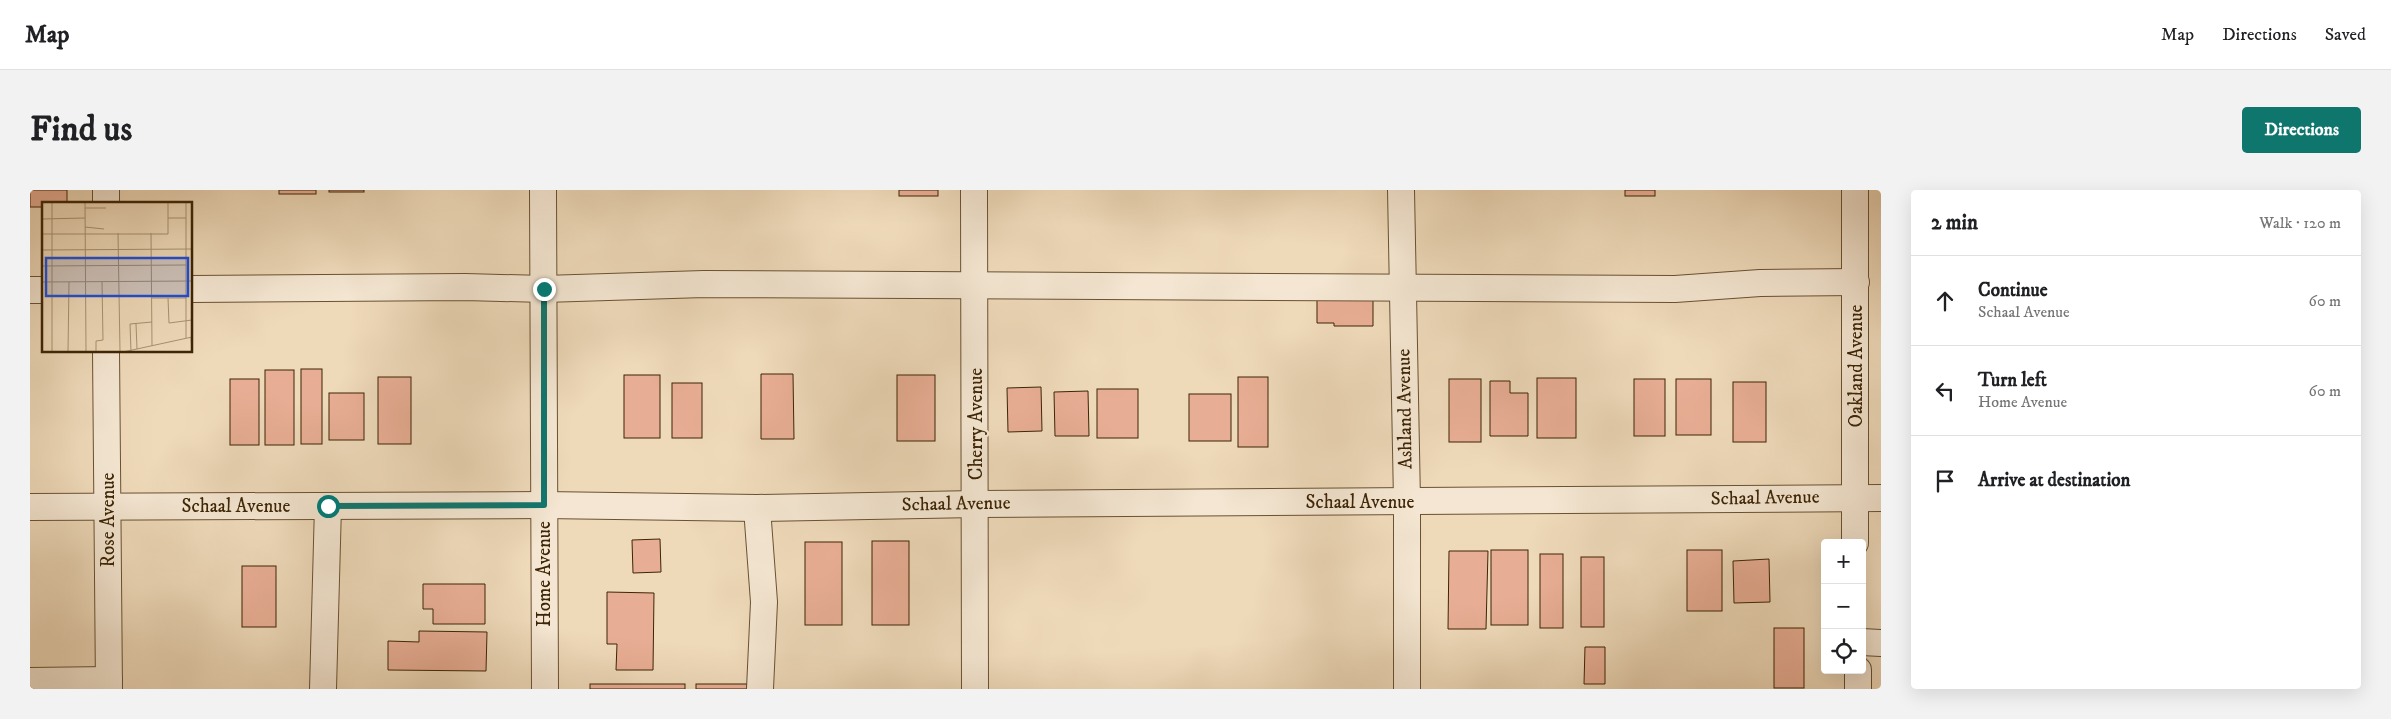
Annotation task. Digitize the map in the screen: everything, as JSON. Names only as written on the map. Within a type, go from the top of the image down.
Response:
[{"type":"street","name":"Home Avenue","points":[[544,190],[545,689]]},
{"type":"street","name":"Cherry Avenue","points":[[974,190],[975,689]]},
{"type":"street","name":"Ashland Avenue","points":[[1401,190],[1407,501],[1407,689]]},
{"type":"street","name":"Oakland Avenue","points":[[1855,190],[1856,282],[1868,497],[1856,539]]},
{"type":"street","points":[[192,289],[465,286],[544,289],[704,284],[975,287],[1675,289],[1760,284],[1856,282]]},
{"type":"street","name":"Rose Avenue","points":[[106,352],[109,684]]},
{"type":"street","name":"Schaal Avenue","points":[[30,507],[544,505],[757,508],[976,504],[1868,497]]},
{"type":"street","points":[[328,506],[328,687]]},
{"type":"street","points":[[757,508],[764,602],[760,689]]},
{"type":"street","points":[[1866,642],[1881,643]]},
{"type":"street","points":[[1858,674],[1858,689]]},
{"type":"street","points":[[30,681],[109,684]]},
{"type":"building","points":[[30,190],[67,190],[67,202],[42,202],[42,207],[30,207]]},
{"type":"building","points":[[279,190],[316,190],[316,194],[279,194]]},
{"type":"building","points":[[329,190],[364,190],[364,192],[329,192]]},
{"type":"building","points":[[899,190],[938,190],[938,196],[899,196]]},
{"type":"building","points":[[1625,190],[1655,190],[1655,196],[1625,196]]},
{"type":"building","points":[[1373,293],[1373,326],[1334,326],[1334,323],[1317,323],[1317,297]]},
{"type":"building","points":[[301,369],[322,369],[322,444],[301,444]]},
{"type":"building","points":[[265,370],[294,370],[294,445],[265,445]]},
{"type":"building","points":[[761,374],[793,374],[794,439],[761,439]]},
{"type":"building","points":[[624,375],[660,375],[660,438],[624,438]]},
{"type":"building","points":[[897,375],[935,375],[935,441],[897,441]]},
{"type":"building","points":[[378,377],[411,377],[411,444],[378,444]]},
{"type":"building","points":[[1238,377],[1268,377],[1268,447],[1238,447]]},
{"type":"building","points":[[1537,378],[1576,378],[1576,438],[1537,438]]},
{"type":"building","points":[[230,379],[259,379],[259,445],[230,445]]},
{"type":"building","points":[[1449,379],[1481,379],[1481,442],[1449,442]]},
{"type":"building","points":[[1634,379],[1665,379],[1665,436],[1634,436]]},
{"type":"building","points":[[1676,379],[1711,379],[1711,435],[1676,435]]},
{"type":"building","points":[[1490,381],[1510,381],[1510,393],[1528,393],[1528,436],[1490,436]]},
{"type":"building","points":[[1733,382],[1766,382],[1766,442],[1733,442]]},
{"type":"building","points":[[672,383],[702,383],[702,438],[672,438]]},
{"type":"building","points":[[1041,387],[1042,431],[1008,432],[1007,388]]},
{"type":"building","points":[[1097,389],[1138,389],[1138,438],[1097,438]]},
{"type":"building","points":[[1088,391],[1089,436],[1055,436],[1054,392]]},
{"type":"building","points":[[329,393],[364,393],[364,440],[329,440]]},
{"type":"building","points":[[1189,394],[1231,394],[1231,441],[1189,441]]},
{"type":"building","points":[[660,539],[661,572],[633,573],[632,540]]},
{"type":"building","points":[[872,541],[909,541],[909,625],[872,625]]},
{"type":"building","points":[[805,542],[842,542],[842,625],[805,625]]},
{"type":"building","points":[[1491,550],[1528,550],[1528,625],[1491,625]]},
{"type":"building","points":[[1687,550],[1722,550],[1722,611],[1687,611]]},
{"type":"building","points":[[1449,551],[1488,551],[1486,629],[1448,629]]},
{"type":"building","points":[[1540,554],[1563,554],[1563,628],[1540,628]]},
{"type":"building","points":[[1581,557],[1604,557],[1604,627],[1581,627]]},
{"type":"building","points":[[1769,559],[1770,602],[1734,603],[1733,561]]},
{"type":"building","points":[[242,566],[276,566],[276,627],[242,627]]},
{"type":"building","points":[[423,584],[485,584],[485,624],[433,624],[433,609],[423,609]]},
{"type":"building","points":[[607,592],[654,593],[653,670],[616,670],[617,644],[607,644]]},
{"type":"building","points":[[1774,628],[1804,628],[1804,688],[1774,688]]},
{"type":"building","points":[[419,631],[487,632],[486,671],[388,670],[388,641],[419,642]]},
{"type":"building","points":[[1585,647],[1605,647],[1605,684],[1584,684]]},
{"type":"building","points":[[590,684],[685,684],[685,689],[590,689]]},
{"type":"building","points":[[696,684],[747,684],[747,689],[696,689]]},
{"type":"route","points":[[328,506],[544,505],[544,289]]}]
